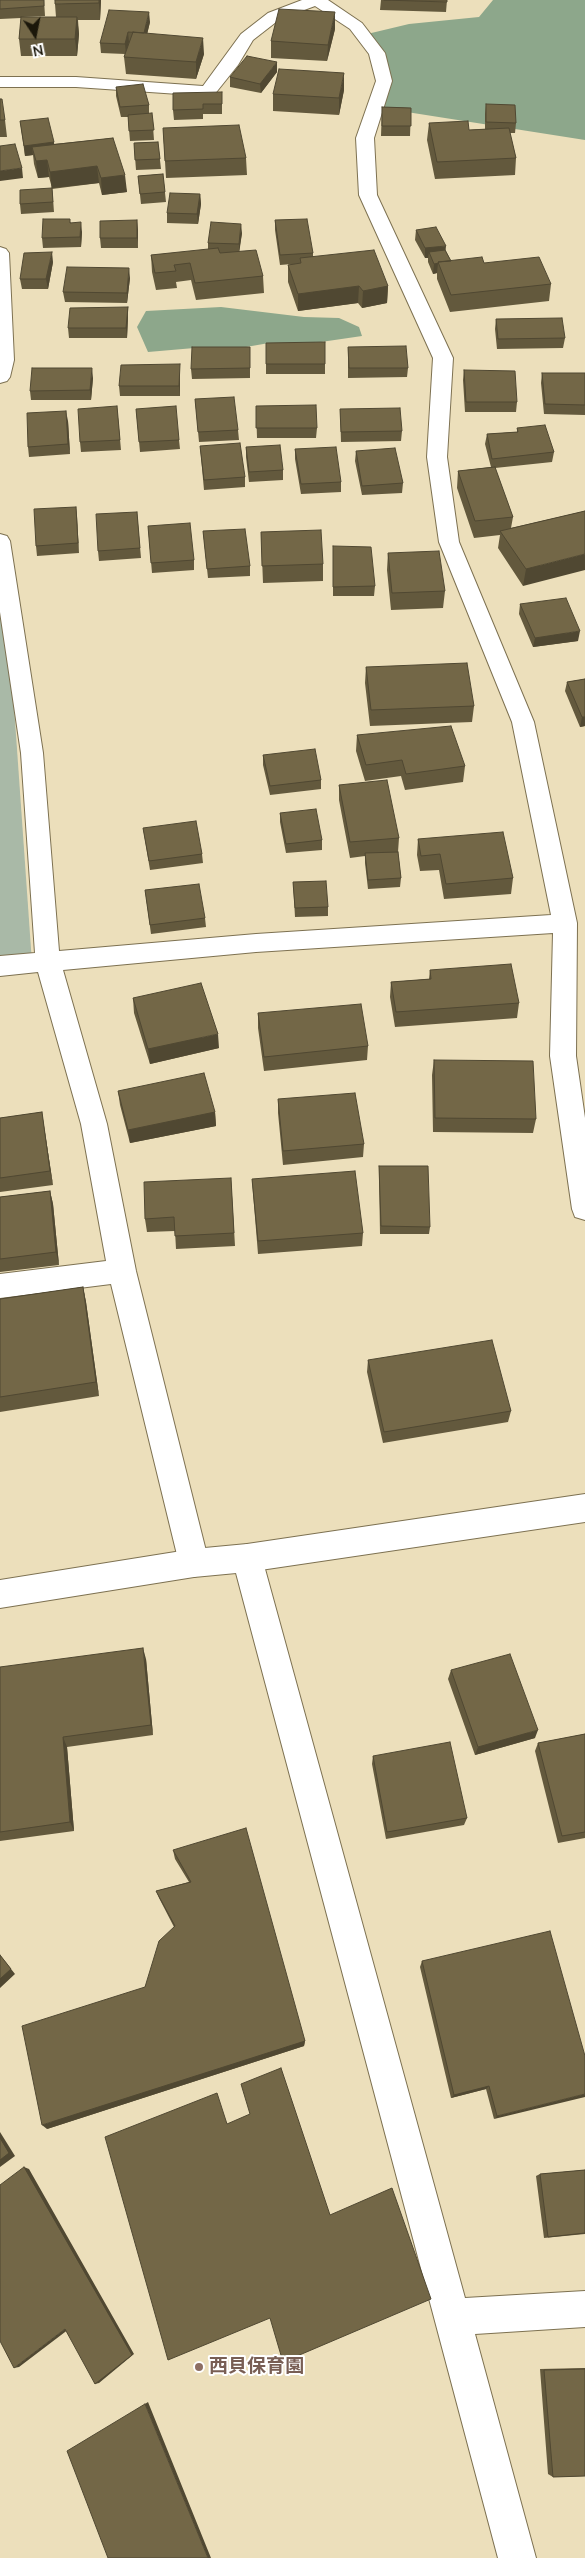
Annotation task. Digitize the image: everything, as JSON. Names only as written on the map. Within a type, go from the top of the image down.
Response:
[{"type":"street","points":[[0,82],[76,82],[208,91],[232,62],[247,38],[274,16],[317,0],[356,26],[377,53],[384,81],[365,138],[368,195],[443,358],[437,457],[449,542],[523,722],[571,936],[563,1056],[585,1209]]},
{"type":"street","points":[[0,254],[4,360],[0,377]]},
{"type":"street","points":[[0,541],[1,567],[32,753],[48,962],[94,1124],[122,1272],[194,1563]]},
{"type":"street","points":[[0,966],[256,943],[571,936]]},
{"type":"street","points":[[0,1286],[122,1272]]},
{"type":"street","points":[[0,1594],[194,1563],[247,1558],[585,1508]]},
{"type":"street","points":[[247,1558],[517,2558]]},
{"type":"street","points":[[453,2317],[585,2308]]},
{"type":"green space","points":[[493,0],[585,0],[585,140],[375,107],[384,81],[363,35],[409,24],[479,17]]},
{"type":"green space","points":[[221,307],[304,317],[339,318],[359,327],[362,336],[314,343],[269,343],[246,347],[206,347],[148,352],[137,327],[146,311]]},
{"type":"green space","points":[[5,578],[32,963],[0,964],[0,579]]},
{"type":"building","points":[[0,0],[44,0],[44,6],[0,9]]},
{"type":"building","points":[[55,0],[99,0],[99,3],[55,4]]},
{"type":"building","points":[[384,0],[447,0],[447,2]]},
{"type":"building","points":[[279,9],[335,12],[328,45],[271,41]]},
{"type":"building","points":[[109,10],[149,12],[144,33],[128,32],[125,44],[100,43]]},
{"type":"building","points":[[21,17],[77,17],[75,39],[19,39]]},
{"type":"building","points":[[133,32],[203,38],[196,62],[124,57]]},
{"type":"building","points":[[247,56],[277,62],[260,84],[230,77]]},
{"type":"building","points":[[279,69],[344,73],[339,98],[273,94]]},
{"type":"building","points":[[143,84],[149,105],[120,107],[116,87]]},
{"type":"building","points":[[222,92],[222,104],[203,104],[203,109],[173,110],[173,93]]},
{"type":"building","points":[[0,99],[2,99],[5,120],[0,120]]},
{"type":"building","points":[[486,104],[515,105],[516,123],[486,122]]},
{"type":"building","points":[[382,107],[411,108],[411,126],[382,126]]},
{"type":"building","points":[[152,113],[154,130],[129,131],[128,115]]},
{"type":"building","points":[[48,118],[54,142],[24,146],[20,121]]},
{"type":"building","points":[[468,121],[469,130],[509,128],[516,158],[437,162],[429,123]]},
{"type":"building","points":[[239,125],[246,158],[165,161],[163,128]]},
{"type":"building","points":[[113,138],[125,175],[101,178],[97,166],[50,172],[47,160],[36,161],[32,147]]},
{"type":"building","points":[[158,142],[160,159],[135,160],[134,143]]},
{"type":"building","points":[[15,144],[22,168],[0,171],[0,146]]},
{"type":"building","points":[[163,174],[165,192],[140,194],[138,176]]},
{"type":"building","points":[[52,188],[53,202],[20,204],[20,190]]},
{"type":"building","points":[[170,193],[200,194],[197,214],[167,213]]},
{"type":"building","points":[[43,219],[70,219],[70,223],[81,222],[80,237],[42,238]]},
{"type":"building","points":[[307,219],[313,253],[280,255],[275,220]]},
{"type":"building","points":[[137,220],[137,238],[100,238],[100,221]]},
{"type":"building","points":[[211,222],[241,224],[239,244],[208,243]]},
{"type":"building","points":[[436,227],[446,246],[425,248],[416,230]]},
{"type":"building","points":[[218,248],[220,253],[256,250],[263,276],[195,283],[190,263],[174,265],[176,271],[155,273],[151,255]]},
{"type":"building","points":[[374,250],[388,286],[363,291],[359,286],[298,294],[288,265],[301,263],[300,258]]},
{"type":"building","points":[[445,250],[451,261],[434,264],[429,252]]},
{"type":"building","points":[[52,252],[46,279],[20,279],[24,253]]},
{"type":"building","points":[[482,257],[484,263],[539,257],[551,284],[451,295],[438,262]]},
{"type":"building","points":[[67,267],[129,268],[127,293],[63,292]]},
{"type":"building","points":[[128,307],[126,328],[68,328],[70,308]]},
{"type":"building","points":[[562,318],[565,338],[498,339],[496,319]]},
{"type":"building","points":[[325,342],[325,364],[266,364],[266,343]]},
{"type":"building","points":[[406,346],[408,368],[349,368],[348,347]]},
{"type":"building","points":[[192,347],[250,347],[250,368],[191,369]]},
{"type":"building","points":[[180,364],[179,386],[119,386],[121,365]]},
{"type":"building","points":[[32,368],[92,368],[90,390],[30,391]]},
{"type":"building","points":[[464,370],[515,371],[517,402],[466,402]]},
{"type":"building","points":[[542,373],[585,373],[585,405],[545,404]]},
{"type":"building","points":[[234,397],[238,430],[198,432],[195,399]]},
{"type":"building","points":[[316,405],[317,428],[256,428],[256,406]]},
{"type":"building","points":[[117,406],[120,440],[80,442],[78,409]]},
{"type":"building","points":[[176,406],[179,440],[139,442],[136,409]]},
{"type":"building","points":[[400,408],[402,431],[341,432],[340,409]]},
{"type":"building","points":[[66,411],[68,444],[28,447],[27,413]]},
{"type":"building","points":[[545,425],[554,452],[492,459],[487,434],[518,432],[517,428]]},
{"type":"building","points":[[240,443],[245,477],[204,480],[200,446]]},
{"type":"building","points":[[280,445],[283,470],[249,472],[246,447]]},
{"type":"building","points":[[336,447],[341,482],[301,484],[295,449]]},
{"type":"building","points":[[395,448],[403,483],[362,486],[356,451]]},
{"type":"building","points":[[495,467],[513,517],[475,521],[458,471]]},
{"type":"building","points":[[76,507],[78,543],[36,546],[34,509]]},
{"type":"building","points":[[585,511],[585,554],[526,569],[500,531]]},
{"type":"building","points":[[137,512],[140,548],[98,551],[96,514]]},
{"type":"building","points":[[190,523],[194,560],[151,563],[148,526]]},
{"type":"building","points":[[245,529],[250,566],[207,569],[203,531]]},
{"type":"building","points":[[321,530],[323,564],[262,566],[261,532]]},
{"type":"building","points":[[333,546],[371,547],[375,586],[333,587]]},
{"type":"building","points":[[439,551],[445,591],[392,593],[388,553]]},
{"type":"building","points":[[566,598],[580,631],[535,638],[520,604]]},
{"type":"building","points":[[467,663],[474,706],[371,710],[366,667]]},
{"type":"building","points":[[585,679],[585,717],[582,717],[567,682]]},
{"type":"building","points":[[451,726],[465,766],[406,774],[402,760],[366,765],[357,735]]},
{"type":"building","points":[[315,749],[321,780],[270,786],[263,755]]},
{"type":"building","points":[[387,780],[399,838],[350,842],[339,785]]},
{"type":"building","points":[[316,809],[322,840],[286,844],[280,813]]},
{"type":"building","points":[[196,821],[202,854],[149,861],[143,828]]},
{"type":"building","points":[[503,832],[513,878],[446,884],[440,854],[421,856],[418,839]]},
{"type":"building","points":[[398,852],[401,878],[368,880],[365,853]]},
{"type":"building","points":[[326,881],[328,907],[295,908],[293,882]]},
{"type":"building","points":[[199,884],[205,918],[150,925],[145,890]]},
{"type":"building","points":[[511,964],[519,1003],[396,1012],[391,982],[431,979],[430,970]]},
{"type":"building","points":[[201,983],[218,1034],[148,1049],[133,998]]},
{"type":"building","points":[[361,1004],[368,1046],[264,1057],[258,1013]]},
{"type":"building","points":[[434,1060],[533,1061],[536,1119],[435,1118]]},
{"type":"building","points":[[204,1073],[215,1112],[128,1130],[118,1091]]},
{"type":"building","points":[[355,1093],[364,1144],[283,1151],[278,1099]]},
{"type":"building","points":[[42,1112],[50,1171],[0,1178],[0,1118]]},
{"type":"building","points":[[379,1166],[428,1166],[430,1227],[381,1226]]},
{"type":"building","points":[[355,1171],[363,1233],[258,1241],[252,1179]]},
{"type":"building","points":[[231,1178],[234,1233],[175,1236],[174,1217],[145,1219],[144,1182]]},
{"type":"building","points":[[50,1191],[56,1252],[0,1259],[0,1197]]},
{"type":"building","points":[[83,1287],[96,1382],[0,1397],[0,1299]]},
{"type":"building","points":[[492,1340],[511,1411],[384,1432],[368,1360]]},
{"type":"building","points":[[143,1648],[151,1725],[63,1737],[70,1822],[0,1832],[0,1667]]},
{"type":"building","points":[[510,1654],[538,1730],[478,1747],[451,1670]]},
{"type":"building","points":[[585,1734],[585,1832],[562,1836],[538,1743]]},
{"type":"building","points":[[450,1742],[467,1818],[387,1832],[373,1756]]},
{"type":"building","points":[[246,1828],[305,2041],[42,2125],[22,2026],[145,1987],[159,1941],[175,1926],[156,1891],[191,1882],[173,1850]]},
{"type":"building","points":[[550,1931],[585,2056],[585,2094],[497,2116],[489,2086],[454,2095],[422,1961]]},
{"type":"building","points":[[0,1955],[11,1969],[0,1979]]},
{"type":"building","points":[[281,2068],[330,2215],[392,2188],[431,2299],[283,2362],[270,2318],[168,2360],[105,2137],[217,2093],[227,2124],[250,2114],[241,2084]]},
{"type":"building","points":[[0,2138],[9,2153],[0,2160]]},
{"type":"building","points":[[24,2167],[132,2355],[95,2384],[65,2329],[14,2368],[0,2341],[0,2185]]},
{"type":"building","points":[[585,2170],[585,2233],[548,2237],[540,2174]]},
{"type":"building","points":[[585,2369],[585,2476],[553,2477],[544,2370]]},
{"type":"building","points":[[145,2404],[208,2558],[108,2558],[67,2451]]},
{"type":"place","name":"西貝保育園","points":[[199,2367]]}]
